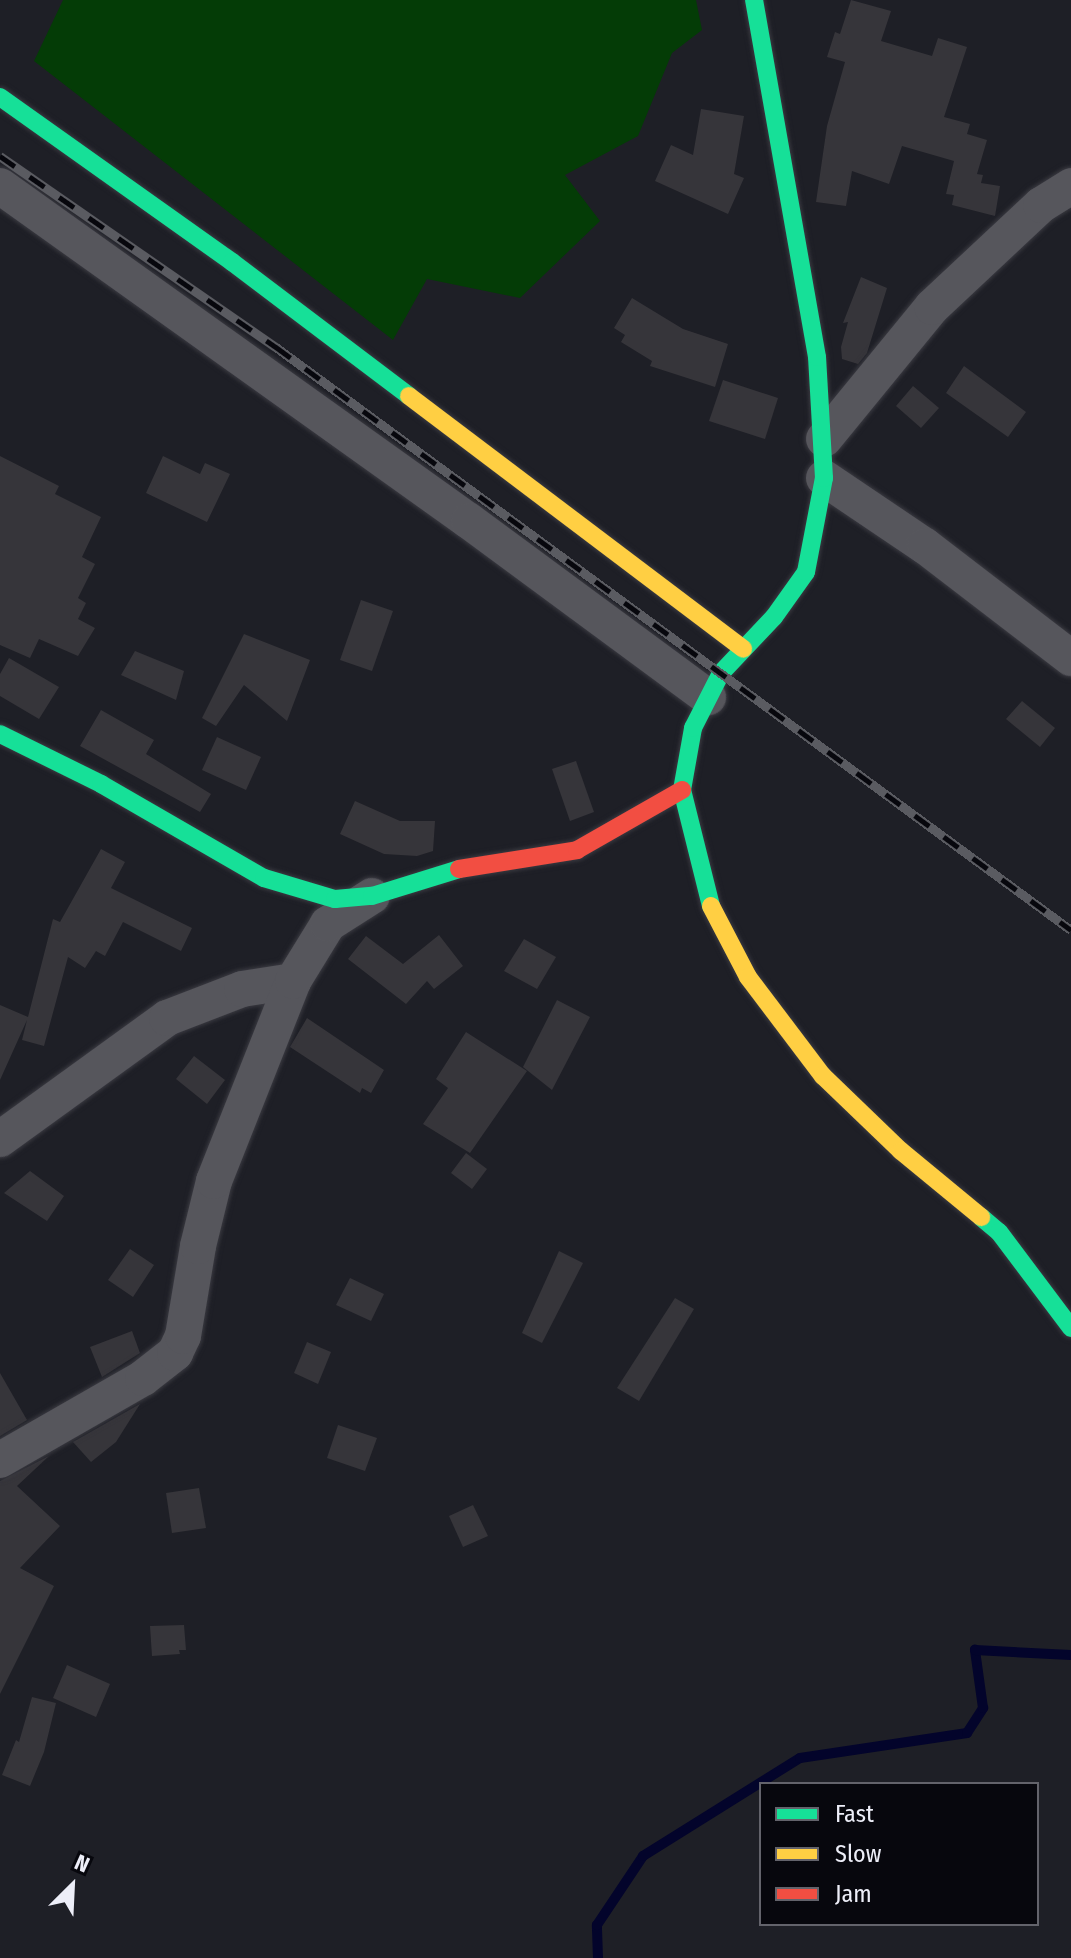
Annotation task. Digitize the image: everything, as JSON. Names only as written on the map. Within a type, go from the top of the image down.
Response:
[{"type":"street","points":[[754,0],[817,357],[824,478],[806,572],[774,617],[721,673],[693,728],[682,790],[687,820],[713,913],[748,977],[823,1076],[901,1151],[999,1232],[1071,1328]]},
{"type":"street","points":[[0,97],[232,262],[743,649]]},
{"type":"street","points":[[0,186],[469,521],[708,697]]},
{"type":"street","points":[[824,439],[932,307],[1041,205],[1071,186]]},
{"type":"street","points":[[824,478],[916,539],[1071,658]]},
{"type":"street","points":[[0,734],[50,762],[101,784],[264,878],[335,899],[372,896],[456,870],[577,850],[682,790]]},
{"type":"street","points":[[0,1460],[143,1378],[175,1353],[183,1336],[198,1246],[214,1181],[293,981],[328,924],[372,896]]},
{"type":"street","points":[[0,1139],[167,1018],[242,989],[293,981]]},
{"type":"green space","points":[[63,0],[696,0],[702,30],[672,53],[638,136],[565,175],[600,221],[520,298],[427,279],[393,340],[34,61]]},
{"type":"building","points":[[851,0],[891,11],[881,41],[932,56],[938,38],[967,47],[944,117],[970,124],[967,134],[987,140],[977,174],[983,175],[981,183],[1000,186],[995,216],[952,205],[954,195],[946,194],[954,161],[902,146],[889,184],[852,171],[846,206],[816,202],[827,126],[845,62],[827,57],[835,32],[840,34]]},
{"type":"building","points":[[701,109],[744,116],[734,174],[744,178],[728,214],[655,181],[671,145],[693,155]]},
{"type":"building","points":[[861,277],[887,288],[867,353],[858,364],[842,359],[841,347],[848,322],[843,323]]},
{"type":"building","points":[[632,298],[683,329],[728,344],[715,387],[650,366],[652,361],[621,342],[625,335],[614,328]]},
{"type":"building","points":[[964,366],[1026,412],[1008,437],[946,393]]},
{"type":"building","points":[[723,380],[778,398],[765,439],[709,421]]},
{"type":"building","points":[[913,386],[939,408],[921,428],[896,406]]},
{"type":"building","points":[[0,456],[59,486],[55,494],[101,517],[82,557],[95,564],[78,598],[86,603],[78,619],[95,628],[78,656],[39,639],[30,658],[0,645]]},
{"type":"building","points":[[163,456],[200,474],[205,463],[230,474],[207,522],[146,493]]},
{"type":"building","points":[[361,600],[393,611],[372,671],[340,660]]},
{"type":"building","points":[[244,634],[310,660],[287,721],[244,685],[216,726],[202,718]]},
{"type":"building","points":[[135,651],[184,671],[176,700],[121,675]]},
{"type":"building","points":[[9,658],[59,687],[39,719],[0,696],[0,674]]},
{"type":"building","points":[[1022,701],[1055,728],[1040,747],[1006,719]]},
{"type":"building","points":[[101,710],[154,740],[146,754],[211,794],[200,812],[80,746]]},
{"type":"building","points":[[217,737],[261,757],[246,790],[202,770]]},
{"type":"building","points":[[576,761],[594,812],[570,821],[552,769]]},
{"type":"building","points":[[355,801],[400,821],[435,821],[433,851],[417,856],[384,854],[340,834]]},
{"type":"building","points":[[101,849],[125,862],[111,888],[192,928],[181,951],[123,922],[105,956],[96,951],[85,968],[68,957],[44,1046],[22,1040],[27,1020],[0,1080],[0,1005],[28,1017],[53,919],[60,922]]},
{"type":"building","points":[[439,935],[463,966],[434,989],[427,981],[406,1004],[348,959],[366,936],[403,964]]},
{"type":"building","points":[[524,939],[556,957],[537,989],[504,971]]},
{"type":"building","points":[[557,1000],[590,1017],[552,1090],[523,1067]]},
{"type":"building","points":[[307,1018],[384,1070],[371,1093],[362,1088],[360,1093],[290,1047]]},
{"type":"building","points":[[466,1032],[527,1071],[470,1153],[423,1124],[448,1088],[436,1079]]},
{"type":"building","points":[[194,1056],[225,1080],[207,1104],[176,1079]]},
{"type":"building","points":[[466,1153],[487,1169],[472,1189],[451,1173]]},
{"type":"building","points":[[30,1171],[64,1196],[47,1221],[4,1193]]},
{"type":"building","points":[[130,1249],[154,1265],[133,1297],[108,1280]]},
{"type":"building","points":[[559,1251],[583,1263],[542,1343],[522,1333]]},
{"type":"building","points":[[350,1278],[384,1294],[371,1321],[336,1305]]},
{"type":"building","points":[[675,1298],[694,1309],[639,1401],[617,1388]]},
{"type":"building","points":[[132,1331],[140,1353],[102,1377],[90,1347]]},
{"type":"building","points":[[307,1342],[331,1352],[318,1384],[294,1373]]},
{"type":"building","points":[[0,1373],[27,1420],[0,1436]]},
{"type":"building","points":[[140,1404],[116,1442],[91,1462],[73,1442]]},
{"type":"building","points":[[338,1425],[377,1438],[365,1471],[327,1458]]},
{"type":"building","points":[[49,1456],[17,1486],[60,1526],[20,1568],[54,1586],[0,1694],[0,1481]]},
{"type":"building","points":[[199,1488],[206,1528],[172,1533],[166,1493]]},
{"type":"building","points":[[473,1505],[488,1536],[463,1547],[449,1516]]},
{"type":"building","points":[[184,1625],[186,1650],[179,1650],[180,1654],[152,1656],[150,1626]]},
{"type":"building","points":[[67,1665],[110,1684],[96,1717],[53,1698]]},
{"type":"building","points":[[32,1697],[56,1703],[44,1752],[30,1786],[2,1775],[16,1740],[19,1742]]},
{"type":"waterway","points":[[762,1782],[800,1758],[967,1733],[983,1708],[975,1650],[1071,1655]]},
{"type":"waterway","points":[[598,1958],[597,1925],[643,1856],[759,1784]]},
{"type":"railway","points":[[0,156],[276,347],[1071,930]]},
{"type":"traffic: fast","points":[[711,906],[682,790],[693,728],[721,673],[774,617],[806,572],[824,478],[817,357],[754,0]]},
{"type":"traffic: fast","points":[[0,97],[232,262],[409,396]]},
{"type":"traffic: fast","points":[[0,734],[101,784],[264,878],[335,899],[372,896],[459,869]]},
{"type":"traffic: fast","points":[[981,1217],[999,1232],[1071,1328]]},
{"type":"traffic: slow","points":[[409,396],[743,649]]},
{"type":"traffic: slow","points":[[711,906],[748,977],[823,1076],[901,1151],[981,1217]]},
{"type":"traffic: jam","points":[[459,869],[577,850],[682,790]]}]
